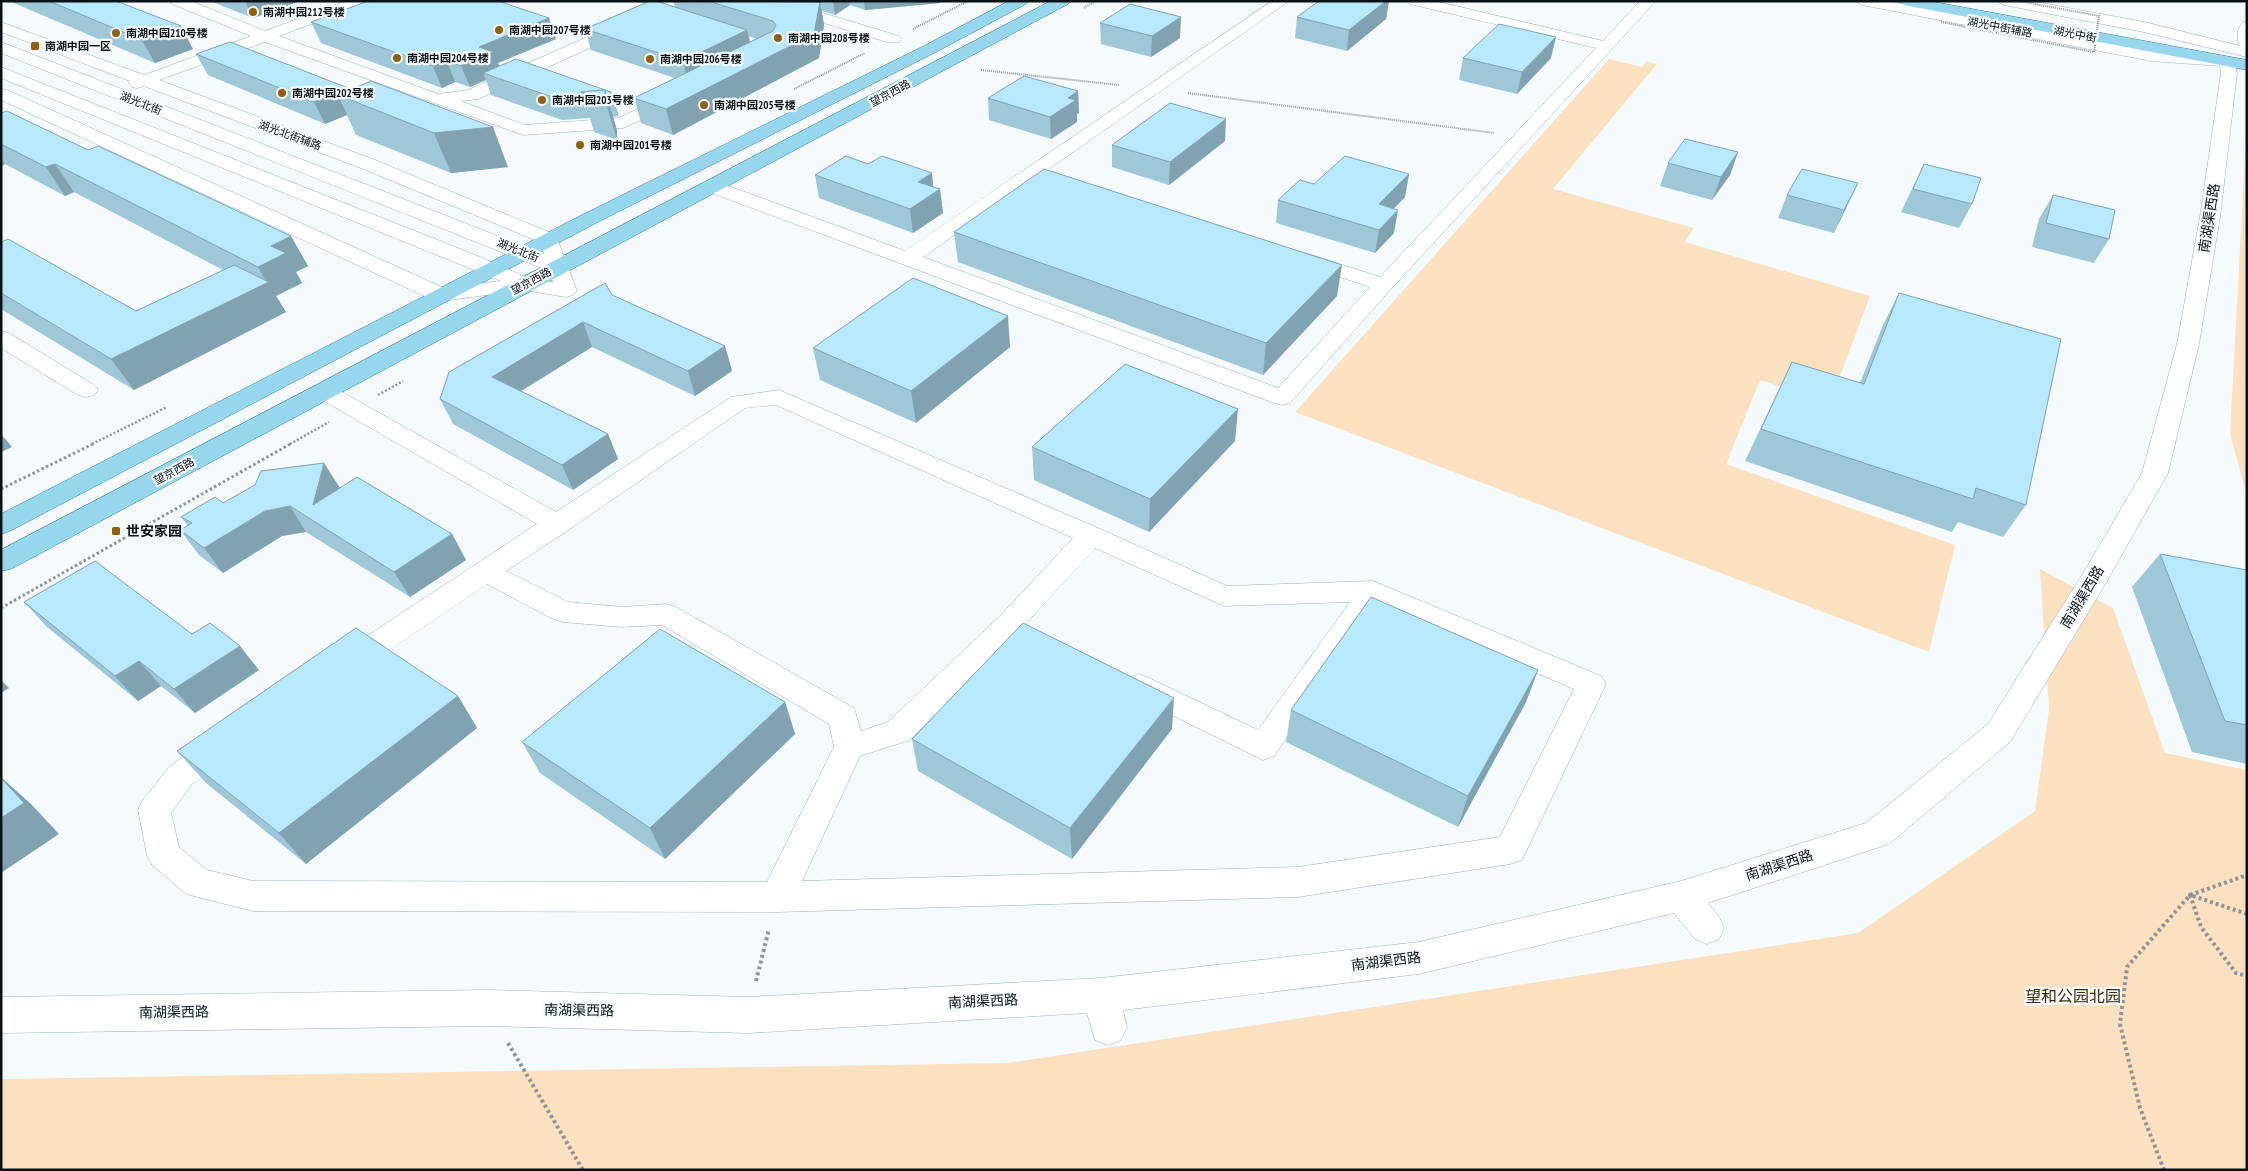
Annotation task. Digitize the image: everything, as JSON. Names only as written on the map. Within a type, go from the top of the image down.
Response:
[{"type":"main road","name":"望京西路","points":[[1,525],[523,252],[930,49],[1021,1]]},
{"type":"main road","name":"望京西路","points":[[558,267],[1063,1]]},
{"type":"main road","name":"湖光中街","points":[[1904,1],[2243,55]]},
{"type":"main road","name":"湖光中街","points":[[1954,1],[2243,55]]},
{"type":"main road","name":"望京西路","points":[[1,562],[325,392],[525,284]]},
{"type":"street","points":[[178,1],[265,36],[523,130],[623,123],[684,93]]},
{"type":"street","points":[[37,118],[78,102],[144,82],[361,1]]},
{"type":"street","points":[[437,99],[472,95],[681,1]]},
{"type":"street","points":[[766,1],[893,39]]},
{"type":"street","points":[[907,258],[1157,89],[1282,1]]},
{"type":"street","points":[[1416,1],[1606,46]]},
{"type":"street","points":[[711,186],[1282,398],[1384,285],[1649,1]]},
{"type":"street","name":"湖光中街辅路","points":[[1862,1],[2151,56],[2243,55]]},
{"type":"street","name":"湖光中街辅路","points":[[2004,1],[2144,28],[2243,55]]},
{"type":"street","points":[[655,13],[682,22]]},
{"type":"street","name":"南湖渠西路","points":[[1,1015],[487,1008],[748,1014],[1104,1011],[1419,958],[1681,896],[1877,834],[2000,733],[2155,473],[2190,334],[2210,217],[2229,73],[2243,55],[2247,26]]},
{"type":"street","name":"湖光北街辅路","points":[[1,28],[368,164],[549,239]]},
{"type":"street","name":"湖光北街","points":[[1,48],[558,267],[566,291],[525,284],[492,268],[1,72]]},
{"type":"street","points":[[1,94],[37,118],[441,295],[525,284]]},
{"type":"street","points":[[1035,172],[1054,178]]},
{"type":"street","points":[[549,239],[558,267]]},
{"type":"street","points":[[1290,254],[1384,285]]},
{"type":"street","points":[[1,338],[86,390]]},
{"type":"street","points":[[325,392],[558,525]]},
{"type":"street","points":[[779,397],[1091,535],[1224,596],[1373,591],[1591,684],[1510,850],[1298,882],[777,897],[253,896],[198,883],[164,855],[154,810],[181,775],[740,402],[779,397]]},
{"type":"street","points":[[849,747],[898,731],[1010,623],[1091,535]]},
{"type":"street","points":[[486,572],[563,612],[622,617],[666,614],[843,717],[849,747],[777,897]]},
{"type":"street","points":[[1115,674],[1264,746],[1373,591]]},
{"type":"street","points":[[1010,623],[1036,635]]},
{"type":"street","points":[[1681,896],[1707,928]]},
{"type":"path","points":[[1941,22],[2094,52],[2100,16],[2019,1]]},
{"type":"path","points":[[981,70],[1157,89],[1522,137]]},
{"type":"path","points":[[2164,1170],[2140,1108],[2120,1024],[2127,967],[2160,927],[2190,895],[2247,875]]},
{"type":"path","points":[[2190,895],[2247,914]]},
{"type":"path","points":[[2190,895],[2201,927],[2236,973],[2247,976]]},
{"type":"path","points":[[748,1014],[777,897]]},
{"type":"path","points":[[487,1008],[583,1170]]},
{"type":"green space","points":[[1609,59],[1642,67],[1647,61],[1657,64],[1553,189],[1694,228],[1685,242],[1870,296],[1830,403],[1760,380],[1726,464],[1955,545],[1929,652],[1295,412]]},
{"type":"green space","points":[[2247,118],[2247,496],[2230,434]]},
{"type":"green space","name":"望和公园北园","points":[[2040,569],[2113,608],[2165,753],[2247,770],[2247,1170],[1,1170],[1,1079],[1007,1063],[1858,933],[2035,811],[2049,709]]},
{"type":"building","points":[[49,1],[116,1],[181,26],[142,40]]},
{"type":"building","points":[[368,1],[498,1],[549,18],[479,47],[494,52],[461,66],[447,61],[433,66],[311,22]]},
{"type":"building","points":[[650,1],[656,1],[747,30],[683,61],[585,29]]},
{"type":"building","points":[[708,1],[820,2],[814,34],[666,109],[634,98],[773,31],[776,25],[773,21]]},
{"type":"building","points":[[1319,1],[1386,1],[1349,30],[1297,17]]},
{"type":"building","points":[[1130,4],[1181,17],[1152,36],[1100,23]]},
{"type":"building","points":[[1499,24],[1556,37],[1522,72],[1463,58]]},
{"type":"building","points":[[230,42],[348,88],[314,102],[196,54]]},
{"type":"building","points":[[516,59],[611,92],[611,94],[606,95],[605,90],[581,92],[582,96],[555,98],[483,73]]},
{"type":"building","points":[[1024,76],[1078,91],[1068,98],[1076,100],[1050,117],[988,98]]},
{"type":"building","points":[[371,81],[493,127],[434,133],[338,95]]},
{"type":"building","points":[[605,90],[605,100],[581,92]]},
{"type":"building","points":[[1170,103],[1226,119],[1170,162],[1112,145]]},
{"type":"building","points":[[7,111],[88,150],[98,146],[291,236],[271,246],[286,253],[258,267],[55,164],[46,167],[1,144],[1,113]]},
{"type":"building","points":[[1685,139],[1738,152],[1721,177],[1668,163]]},
{"type":"building","points":[[846,156],[868,164],[882,156],[932,173],[918,182],[940,189],[910,209],[815,175]]},
{"type":"building","points":[[1345,156],[1409,174],[1379,204],[1398,210],[1379,230],[1278,200],[1300,180],[1314,184]]},
{"type":"building","points":[[1924,164],[1981,178],[1972,204],[1913,189]]},
{"type":"building","points":[[1044,169],[1342,265],[1266,343],[954,232]]},
{"type":"building","points":[[1802,169],[1858,183],[1844,210],[1787,195]]},
{"type":"building","points":[[2053,195],[2115,210],[2109,239],[2046,223]]},
{"type":"building","points":[[8,239],[136,311],[234,265],[269,282],[111,359],[1,293],[1,242]]},
{"type":"building","points":[[913,278],[1008,316],[911,391],[813,348]]},
{"type":"building","points":[[605,283],[612,295],[725,346],[688,371],[583,322],[492,377],[608,434],[562,465],[440,399],[449,372]]},
{"type":"building","points":[[1899,293],[2061,339],[2026,505],[1976,488],[1973,499],[1761,429],[1792,362],[1864,384]]},
{"type":"building","points":[[1125,364],[1238,409],[1150,499],[1032,447]]},
{"type":"building","points":[[324,463],[313,505],[357,477],[452,534],[394,572],[290,506],[265,511],[204,548],[180,530],[192,523],[181,517],[215,497],[223,503],[255,485],[261,471]]},
{"type":"building","points":[[2160,554],[2247,570],[2247,725],[2225,721]]},
{"type":"building","points":[[95,561],[192,634],[210,623],[240,646],[174,689],[139,661],[115,676],[24,602]]},
{"type":"building","points":[[1371,597],[1538,670],[1468,796],[1291,710]]},
{"type":"building","points":[[1023,623],[1174,698],[1070,828],[912,739]]},
{"type":"building","points":[[356,628],[458,696],[279,833],[177,751]]},
{"type":"building","points":[[660,629],[785,702],[650,828],[522,742]]},
{"type":"building","points":[[1,778],[24,803],[1,818]]},
{"type":"place","name":"南湖中园212号楼","points":[[253,12]]},
{"type":"place","name":"南湖中园207号楼","points":[[499,30]]},
{"type":"place","name":"南湖中园210号楼","points":[[116,33]]},
{"type":"place","name":"南湖中园208号楼","points":[[778,38]]},
{"type":"place","name":"南湖中园一区","points":[[35,46]]},
{"type":"place","name":"南湖中园204号楼","points":[[397,58]]},
{"type":"place","name":"南湖中园206号楼","points":[[650,59]]},
{"type":"place","name":"南湖中园202号楼","points":[[282,93]]},
{"type":"place","name":"南湖中园203号楼","points":[[542,100]]},
{"type":"place","name":"南湖中园205号楼","points":[[704,105]]},
{"type":"place","name":"南湖中园201号楼","points":[[580,145]]},
{"type":"place","name":"世安家园","points":[[116,531]]}]
